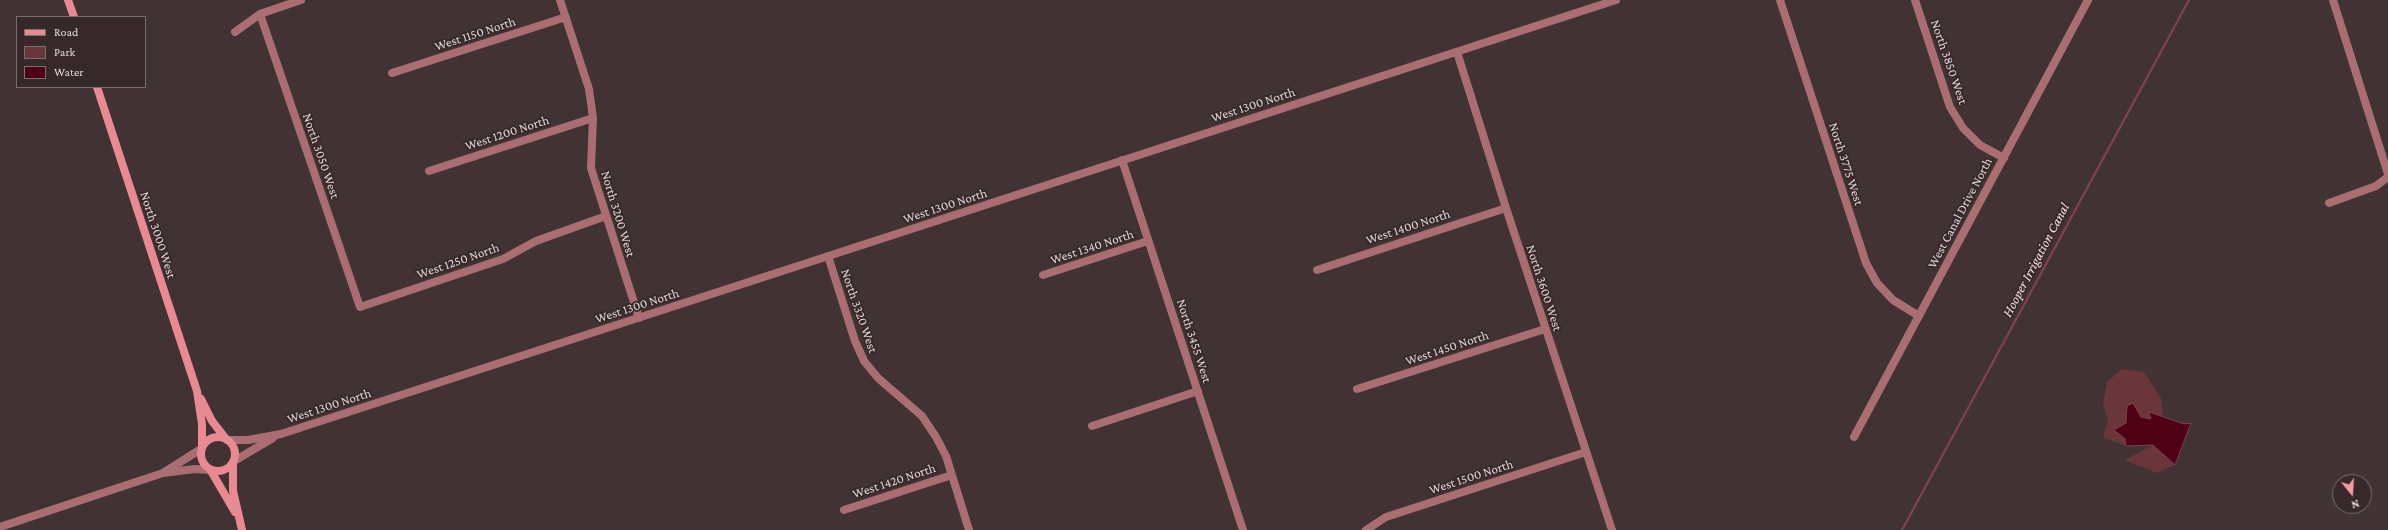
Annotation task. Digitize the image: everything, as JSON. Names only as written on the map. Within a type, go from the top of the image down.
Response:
[{"type":"main road","points":[[68,0],[74,16]]},
{"type":"main road","name":"North 3000 West","points":[[97,88],[197,392],[212,421],[226,439]]},
{"type":"main road","name":"North 3000 West","points":[[197,392],[202,424],[201,448]]},
{"type":"main road","points":[[238,518],[210,470],[201,461],[201,448],[210,439],[220,437],[226,439],[234,449],[233,491],[242,530]]},
{"type":"main road","points":[[210,470],[221,472],[233,462]]},
{"type":"street","points":[[235,32],[260,14],[301,0]]},
{"type":"street","name":"North 3200 West","points":[[560,0],[589,89],[593,118],[591,168],[639,318]]},
{"type":"street","name":"West 1300 North","points":[[226,439],[248,440],[281,434],[1616,0]]},
{"type":"street","name":"North 3775 West","points":[[1780,0],[1866,263],[1877,283],[1894,300],[1919,316]]},
{"type":"street","name":"North 3850 West","points":[[1915,0],[1950,107],[1963,128],[1980,145],[2004,158]]},
{"type":"street","name":"West Canal Drive North","points":[[1854,437],[2088,0]]},
{"type":"street","points":[[2329,203],[2376,186],[2388,175],[2333,0]]},
{"type":"street","name":"North 3050 West","points":[[260,14],[360,307]]},
{"type":"street","name":"West 1150 North","points":[[392,73],[566,17]]},
{"type":"street","name":"North 3600 West","points":[[1457,52],[1545,329],[1612,530]]},
{"type":"street","name":"West 1200 North","points":[[429,171],[593,118]]},
{"type":"street","name":"North 3455 West","points":[[1122,160],[1243,530]]},
{"type":"street","name":"West 1400 North","points":[[1317,270],[1506,208]]},
{"type":"street","name":"West 1250 North","points":[[360,307],[502,259],[536,241],[606,216]]},
{"type":"street","name":"West 1340 North","points":[[1043,275],[1148,241]]},
{"type":"street","name":"North 3320 West","points":[[828,256],[854,341],[864,361],[878,378],[922,416],[936,437],[952,475],[969,530]]},
{"type":"street","name":"West 1450 North","points":[[1357,389],[1545,329]]},
{"type":"street","points":[[1092,426],[1198,391]]},
{"type":"street","name":"West 1300 North","points":[[233,462],[281,434]]},
{"type":"street","points":[[163,473],[201,448]]},
{"type":"street","name":"West 1500 North","points":[[1366,530],[1386,517],[1586,452]]},
{"type":"street","points":[[3,528],[163,473],[195,469],[210,470]]},
{"type":"street","name":"West 1420 North","points":[[844,510],[952,475]]},
{"type":"green space","points":[[2122,369],[2144,372],[2161,398],[2163,417],[2149,412],[2151,419],[2141,417],[2133,403],[2126,446],[2103,437],[2108,421],[2103,404],[2107,382]]},
{"type":"green space","points":[[2153,445],[2175,465],[2157,473],[2125,460]]},
{"type":"water","points":[[2133,403],[2141,417],[2151,419],[2149,412],[2184,424],[2191,423],[2175,465],[2153,445],[2126,446],[2125,439],[2114,430],[2126,423],[2127,406]]},
{"type":"waterway","name":"Hooper Irrigation Canal","points":[[1902,530],[2189,0]]}]
